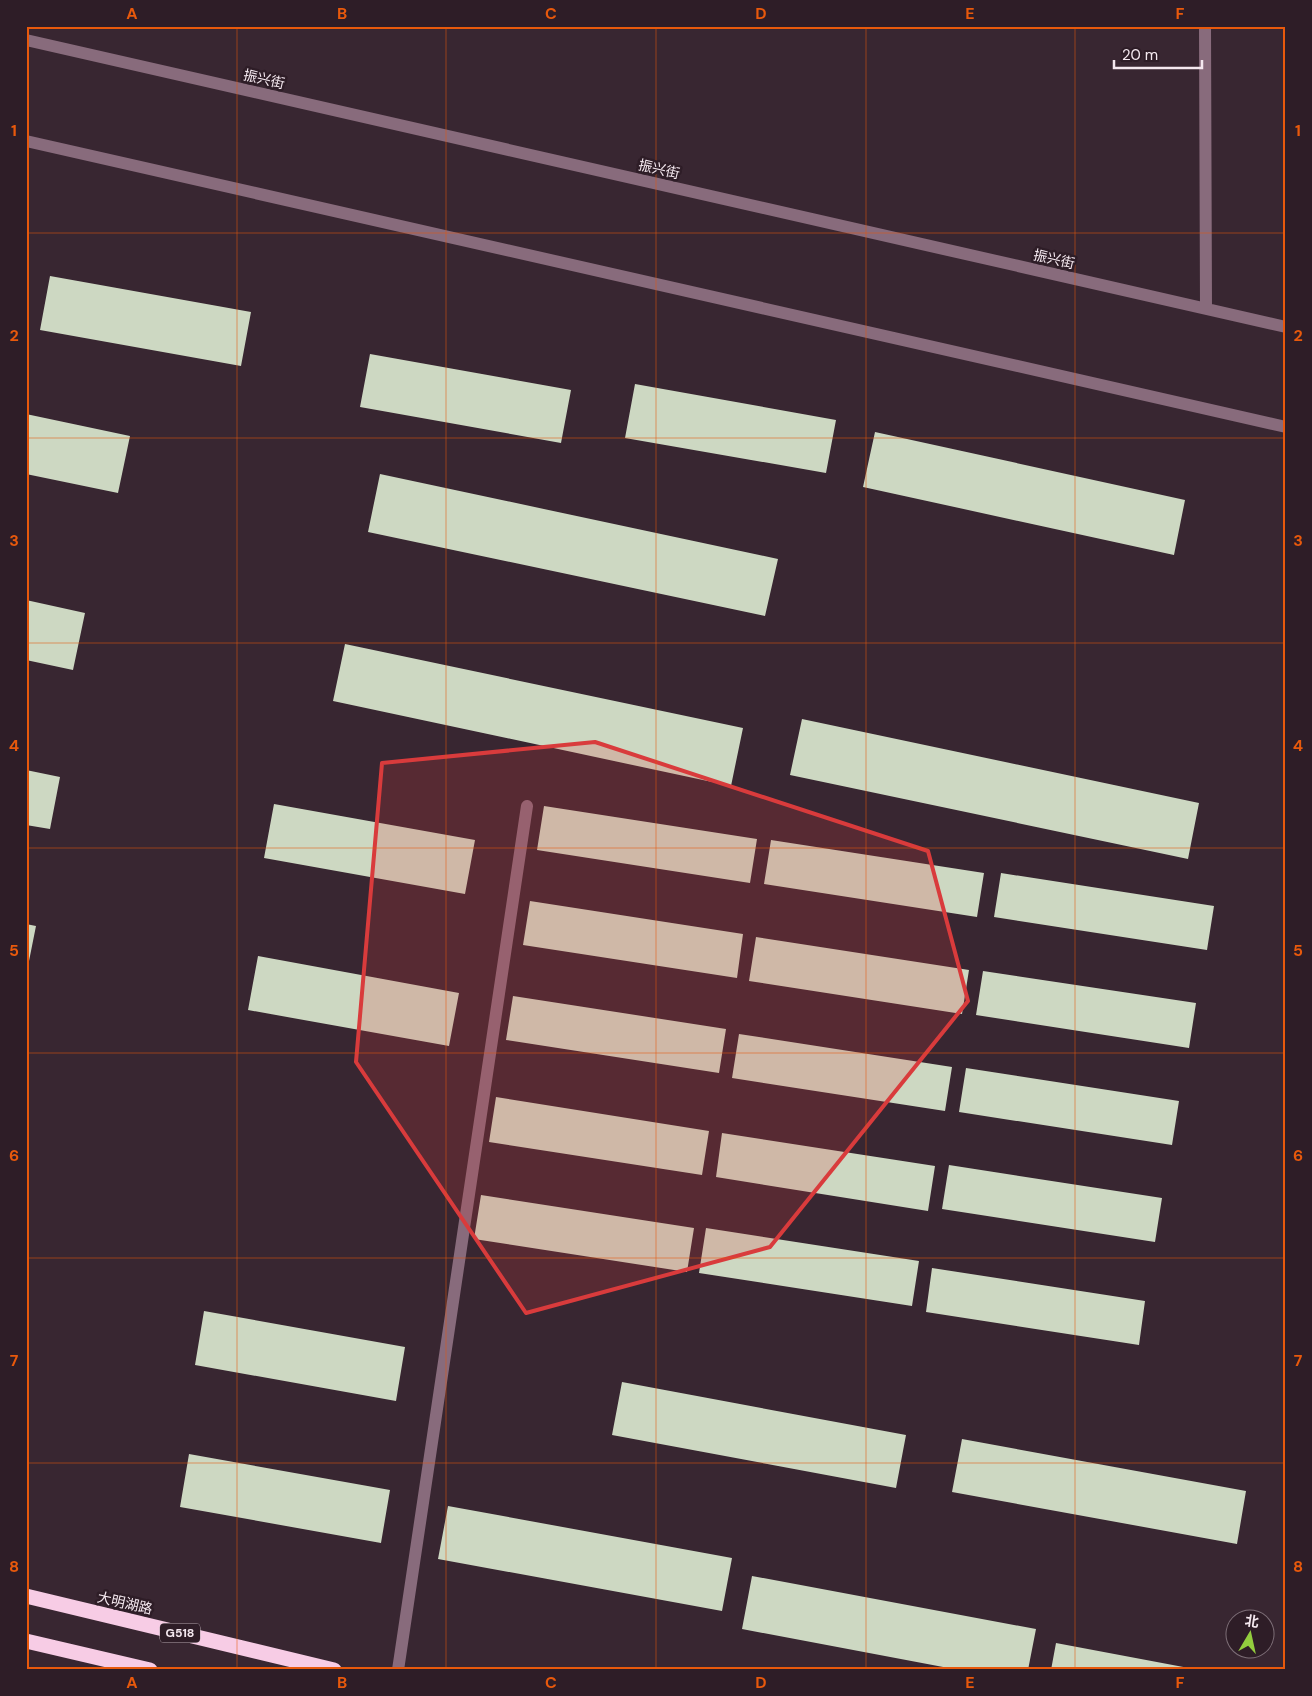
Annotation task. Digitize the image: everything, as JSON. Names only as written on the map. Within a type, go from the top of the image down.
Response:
[{"type":"highway","name":"大明湖路","points":[[26,1596],[334,1670]]},
{"type":"highway","points":[[26,1641],[150,1670]]},
{"type":"street","points":[[1205,26],[1206,308]]},
{"type":"street","name":"振兴街","points":[[26,40],[1206,308],[1286,328]]},
{"type":"street","points":[[26,141],[1286,426]]},
{"type":"street","points":[[398,1670],[527,806]]},
{"type":"highlighted area","points":[[595,742],[928,851],[968,1001],[770,1247],[526,1313],[356,1062],[382,763]]},
{"type":"building","points":[[50,276],[251,312],[241,366],[40,330]]},
{"type":"building","points":[[370,354],[571,390],[561,443],[360,407]]},
{"type":"building","points":[[635,384],[836,420],[826,473],[625,438]]},
{"type":"building","points":[[26,414],[130,436],[118,493],[26,474]]},
{"type":"building","points":[[875,432],[1185,500],[1174,555],[863,487]]},
{"type":"building","points":[[380,474],[778,559],[765,616],[368,532]]},
{"type":"building","points":[[26,600],[85,613],[73,670],[26,660]]},
{"type":"building","points":[[345,644],[743,728],[731,786],[333,701]]},
{"type":"building","points":[[802,719],[1199,803],[1188,859],[790,775]]},
{"type":"building","points":[[26,770],[60,777],[50,829],[26,825]]},
{"type":"building","points":[[274,804],[475,840],[465,894],[264,858]]},
{"type":"building","points":[[544,806],[757,839],[750,883],[537,850]]},
{"type":"building","points":[[771,840],[984,873],[977,917],[764,884]]},
{"type":"building","points":[[1001,873],[1214,906],[1207,950],[994,917]]},
{"type":"building","points":[[530,901],[743,934],[737,978],[523,945]]},
{"type":"building","points":[[26,924],[36,926],[27,971],[26,971]]},
{"type":"building","points":[[756,937],[969,970],[962,1014],[749,981]]},
{"type":"building","points":[[258,956],[459,993],[449,1046],[248,1010]]},
{"type":"building","points":[[983,971],[1196,1003],[1189,1048],[976,1015]]},
{"type":"building","points":[[513,996],[726,1029],[719,1073],[506,1040]]},
{"type":"building","points":[[739,1034],[952,1067],[945,1111],[732,1078]]},
{"type":"building","points":[[966,1068],[1179,1101],[1172,1145],[959,1112]]},
{"type":"building","points":[[496,1097],[709,1131],[702,1175],[489,1142]]},
{"type":"building","points":[[722,1133],[935,1166],[928,1211],[716,1177]]},
{"type":"building","points":[[949,1165],[1162,1198],[1155,1242],[942,1209]]},
{"type":"building","points":[[481,1195],[694,1228],[687,1272],[474,1239]]},
{"type":"building","points":[[706,1228],[919,1261],[912,1306],[699,1273]]},
{"type":"building","points":[[932,1268],[1145,1301],[1139,1345],[926,1312]]},
{"type":"building","points":[[204,1311],[405,1347],[396,1401],[195,1365]]},
{"type":"building","points":[[622,1382],[906,1435],[896,1488],[612,1435]]},
{"type":"building","points":[[962,1439],[1246,1491],[1237,1544],[952,1492]]},
{"type":"building","points":[[189,1454],[390,1490],[381,1543],[180,1507]]},
{"type":"building","points":[[448,1506],[732,1558],[722,1611],[438,1559]]},
{"type":"building","points":[[752,1576],[1036,1629],[1028,1670],[959,1670],[742,1629]]},
{"type":"building","points":[[1056,1643],[1194,1669],[1051,1670]]}]
